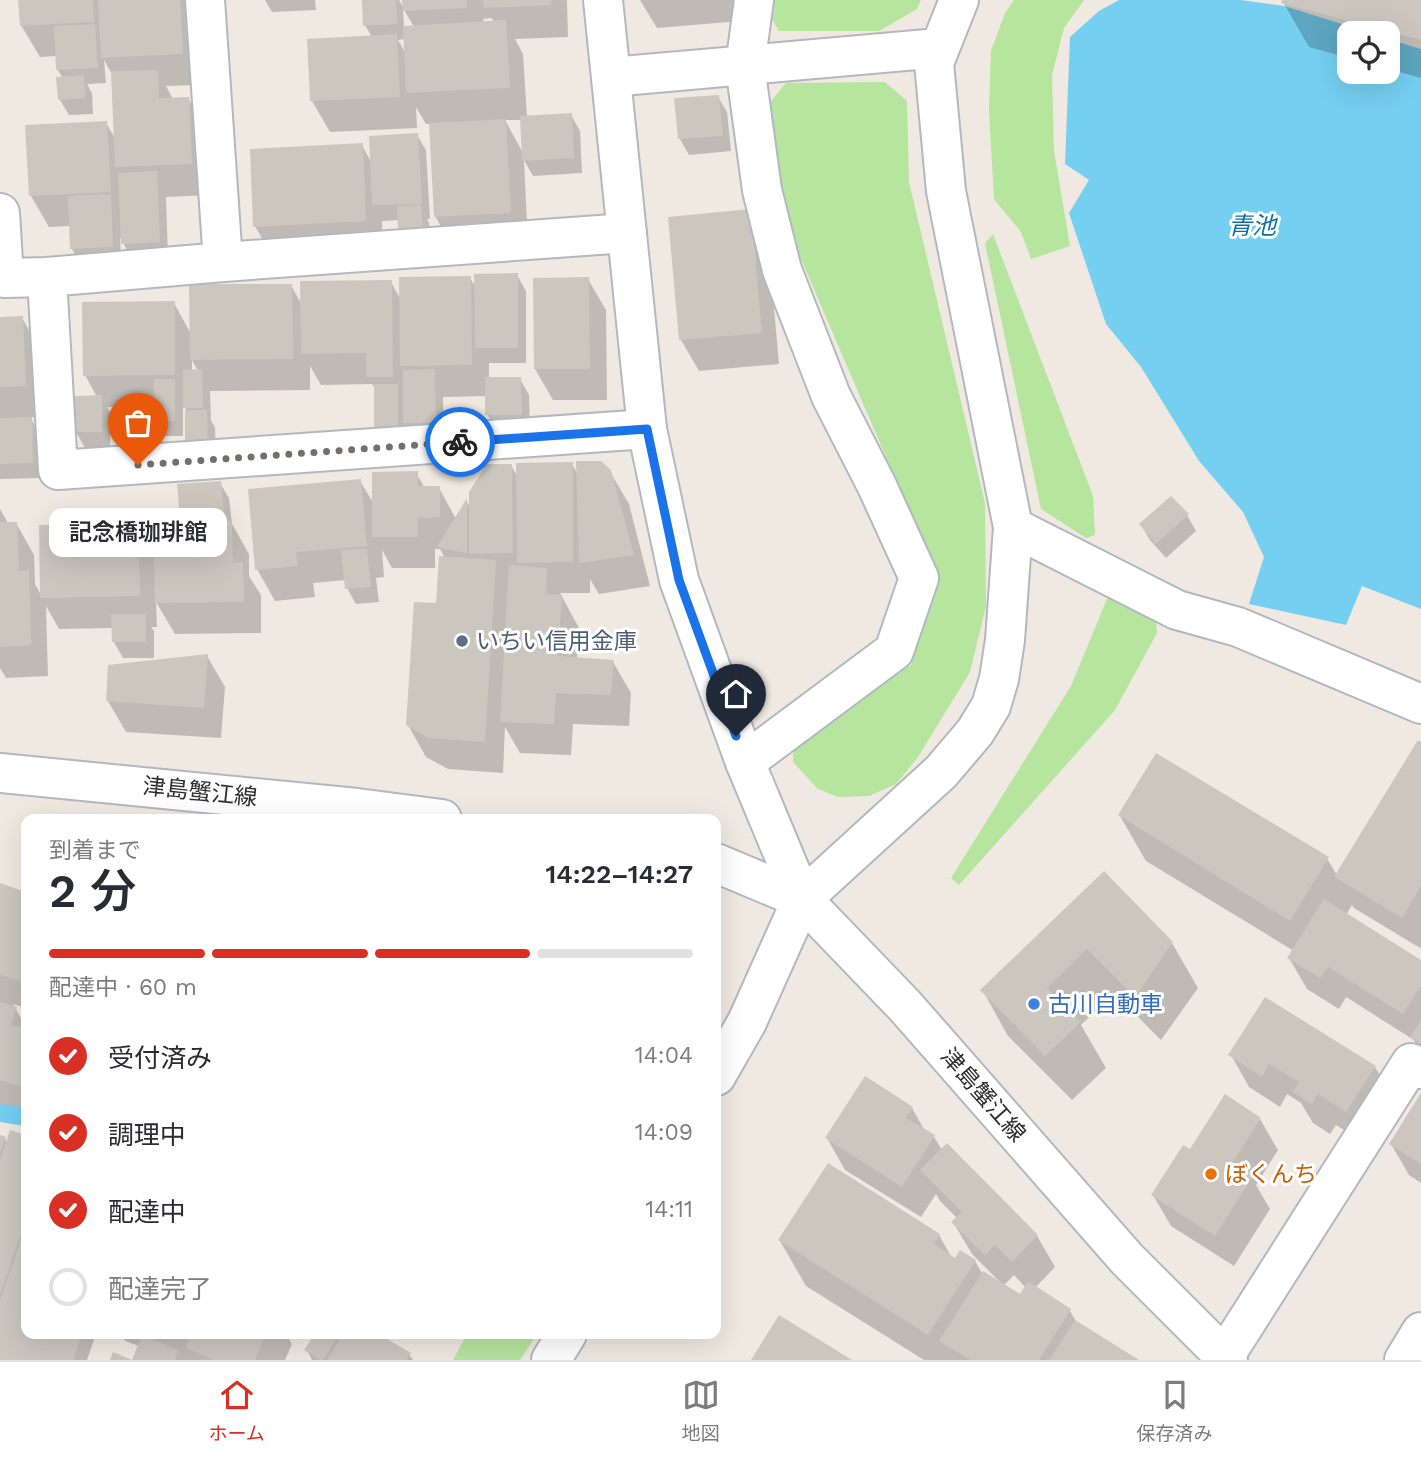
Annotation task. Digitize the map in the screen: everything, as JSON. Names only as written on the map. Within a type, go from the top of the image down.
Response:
[{"type":"street","points":[[205,0],[223,262]]},
{"type":"street","points":[[603,0],[647,429],[679,580],[745,762],[802,899]]},
{"type":"street","points":[[745,762],[894,651],[919,578],[877,486],[831,396],[782,271],[762,190],[745,66],[754,0]]},
{"type":"street","points":[[721,1067],[747,1022],[802,899],[941,772],[975,732],[991,706],[999,679],[1005,640],[1013,527],[946,191],[934,63],[959,0]]},
{"type":"street","points":[[611,77],[939,48]]},
{"type":"street","points":[[0,213],[2,278],[47,277],[627,233]]},
{"type":"street","points":[[47,277],[58,470],[647,429]]},
{"type":"street","points":[[1013,527],[1177,610],[1238,627],[1421,704]]},
{"type":"street","name":"津島蟹江線","points":[[0,773],[403,814]]},
{"type":"street","name":"津島蟹江線","points":[[721,865],[802,899],[905,1006],[1127,1259],[1226,1358]]},
{"type":"street","points":[[1226,1358],[1411,1063],[1421,1069]]},
{"type":"street","points":[[1404,1360],[1421,1332]]},
{"type":"street","points":[[551,1360],[563,1339]]},
{"type":"green space","points":[[769,0],[921,0],[917,9],[879,31],[779,31],[766,10]]},
{"type":"green space","points":[[1014,0],[1084,0],[1064,28],[1052,75],[1054,151],[1070,246],[1031,259],[1021,232],[994,199],[989,110],[991,51],[1005,13]]},
{"type":"green space","points":[[885,82],[907,101],[909,182],[985,503],[986,606],[970,672],[918,757],[896,784],[869,796],[838,797],[818,789],[793,762],[794,742],[911,665],[938,578],[801,259],[763,111],[786,83]]},
{"type":"green space","points":[[993,234],[1093,496],[1095,535],[1086,538],[1041,509],[985,243]]},
{"type":"green space","points":[[1109,594],[1156,622],[1157,633],[1115,710],[959,885],[951,878],[1071,686]]},
{"type":"green space","points":[[464,1339],[534,1339],[520,1360],[453,1360]]},
{"type":"water","name":"青池","points":[[1119,0],[1240,0],[1284,6],[1337,22],[1337,84],[1400,84],[1400,43],[1421,49],[1421,609],[1362,586],[1346,625],[1249,604],[1264,557],[1243,512],[1199,461],[1141,367],[1106,324],[1069,213],[1089,180],[1065,164],[1070,37],[1099,11]]},
{"type":"building","points":[[18,0],[93,0],[94,22],[20,26]]},
{"type":"building","points":[[98,0],[180,0],[183,54],[101,58]]},
{"type":"building","points":[[362,0],[396,0],[397,24],[363,26]]},
{"type":"building","points":[[402,0],[467,0],[467,8],[403,11]]},
{"type":"building","points":[[483,0],[551,0],[551,5],[484,8]]},
{"type":"building","points":[[1282,0],[1421,0],[1421,40],[1400,34],[1400,21],[1349,21],[1281,3]]},
{"type":"building","points":[[506,20],[510,88],[406,93],[403,26]]},
{"type":"building","points":[[95,24],[98,68],[56,70],[54,26]]},
{"type":"building","points":[[397,34],[400,97],[310,101],[307,39]]},
{"type":"building","points":[[158,70],[159,98],[189,97],[192,164],[115,167],[111,71]]},
{"type":"building","points":[[84,75],[85,98],[58,100],[56,77]]},
{"type":"building","points":[[719,95],[723,136],[678,139],[674,98]]},
{"type":"building","points":[[572,113],[574,158],[522,161],[520,116]]},
{"type":"building","points":[[506,119],[511,213],[434,217],[429,123]]},
{"type":"building","points":[[107,121],[111,192],[29,196],[25,125]]},
{"type":"building","points":[[418,133],[422,204],[372,205],[369,136]]},
{"type":"building","points":[[363,143],[366,221],[253,227],[250,149]]},
{"type":"building","points":[[157,171],[160,242],[121,244],[118,173]]},
{"type":"building","points":[[111,194],[113,247],[70,249],[68,196]]},
{"type":"building","points":[[421,205],[423,228],[398,229],[397,206]]},
{"type":"building","points":[[751,209],[762,333],[679,340],[668,217]]},
{"type":"building","points":[[518,273],[518,348],[475,348],[474,274]]},
{"type":"building","points":[[471,276],[472,365],[400,366],[399,277]]},
{"type":"building","points":[[589,277],[590,369],[534,369],[533,278]]},
{"type":"building","points":[[392,280],[393,377],[366,377],[366,353],[301,354],[300,281]]},
{"type":"building","points":[[189,284],[292,284],[293,359],[190,360]]},
{"type":"building","points":[[175,301],[175,375],[83,376],[82,302]]},
{"type":"building","points":[[23,316],[26,386],[0,387],[0,317]]},
{"type":"building","points":[[202,369],[203,408],[183,408],[183,370]]},
{"type":"building","points":[[435,369],[436,423],[403,423],[403,370]]},
{"type":"building","points":[[485,377],[521,377],[522,415],[485,415]]},
{"type":"building","points":[[154,379],[175,379],[175,421],[154,421]]},
{"type":"building","points":[[374,384],[398,384],[398,427],[374,427]]},
{"type":"building","points":[[102,395],[102,432],[74,432],[74,396]]},
{"type":"building","points":[[185,410],[207,410],[208,445],[185,445]]},
{"type":"building","points":[[32,417],[33,463],[0,464],[0,418]]},
{"type":"building","points":[[576,461],[601,461],[611,470],[634,555],[579,563]]},
{"type":"building","points":[[573,462],[573,562],[517,563],[516,463]]},
{"type":"building","points":[[487,464],[512,464],[513,553],[469,554],[469,492]]},
{"type":"building","points":[[418,471],[418,486],[440,486],[440,517],[418,518],[418,537],[372,537],[372,472]]},
{"type":"building","points":[[361,479],[367,546],[296,552],[298,566],[255,570],[248,489]]},
{"type":"building","points":[[221,481],[224,513],[180,517],[177,484]]},
{"type":"building","points":[[1171,496],[1189,514],[1156,544],[1139,524]]},
{"type":"building","points":[[467,498],[467,553],[437,547]]},
{"type":"building","points":[[138,508],[140,596],[40,598],[39,525],[84,524],[84,509]]},
{"type":"building","points":[[232,521],[233,563],[243,562],[244,602],[155,603],[153,522]]},
{"type":"building","points":[[0,522],[17,522],[19,571],[29,570],[31,645],[0,647]]},
{"type":"building","points":[[367,549],[371,587],[345,589],[341,550]]},
{"type":"building","points":[[439,556],[496,560],[485,742],[428,738],[406,725],[414,602],[436,603]]},
{"type":"building","points":[[509,565],[547,568],[546,594],[562,595],[558,656],[614,660],[611,695],[556,693],[554,724],[500,722]]},
{"type":"building","points":[[111,614],[146,614],[146,642],[112,642]]},
{"type":"building","points":[[208,654],[204,708],[106,701],[108,665]]},
{"type":"building","points":[[1418,740],[1421,742],[1421,886],[1402,918],[1334,877]]},
{"type":"building","points":[[1156,753],[1329,857],[1290,921],[1118,815]]},
{"type":"building","points":[[1104,871],[1173,942],[1135,997],[1087,949],[1047,988],[1081,1022],[1045,1056],[980,990]]},
{"type":"building","points":[[0,883],[21,890],[21,981],[0,975]]},
{"type":"building","points":[[1324,899],[1421,960],[1421,986],[1403,1014],[1328,967],[1320,978],[1287,958]]},
{"type":"building","points":[[1265,997],[1376,1066],[1346,1112],[1318,1094],[1312,1104],[1293,1092],[1299,1082],[1269,1064],[1262,1077],[1228,1055]]},
{"type":"building","points":[[0,1002],[17,1007],[11,1025],[21,1028],[21,1086],[0,1080]]},
{"type":"building","points":[[1421,1020],[1421,1044],[1410,1037]]},
{"type":"building","points":[[865,1076],[913,1107],[906,1118],[935,1135],[902,1187],[825,1138]]},
{"type":"building","points":[[1421,1093],[1421,1164],[1389,1144]]},
{"type":"building","points":[[1225,1094],[1261,1118],[1232,1163],[1253,1176],[1215,1236],[1151,1195],[1183,1145],[1190,1149]]},
{"type":"building","points":[[10,1130],[21,1133],[21,1234],[0,1295],[0,1160]]},
{"type":"building","points":[[0,1135],[6,1137],[0,1153]]},
{"type":"building","points":[[947,1143],[1038,1235],[1012,1262],[995,1245],[985,1255],[951,1222],[962,1212],[920,1170]]},
{"type":"building","points":[[828,1163],[940,1234],[934,1244],[955,1258],[960,1250],[976,1260],[928,1335],[778,1240]]},
{"type":"building","points":[[21,1239],[21,1339],[80,1339],[73,1360],[0,1360],[0,1300]]},
{"type":"building","points":[[983,1271],[1020,1294],[1028,1281],[1071,1309],[1039,1360],[970,1360],[939,1341]]},
{"type":"building","points":[[779,1315],[852,1360],[751,1360]]},
{"type":"building","points":[[1075,1320],[1139,1360],[1049,1360]]},
{"type":"building","points":[[140,1339],[152,1339],[178,1350],[175,1360],[132,1360]]},
{"type":"building","points":[[189,1339],[264,1339],[255,1360],[215,1360],[185,1348]]},
{"type":"building","points":[[312,1339],[336,1339],[323,1360],[304,1350]]},
{"type":"building","points":[[340,1339],[387,1339],[411,1353],[406,1360],[327,1360]]},
{"type":"building","points":[[113,1352],[132,1360],[110,1360]]},
{"type":"waterway","points":[[0,1113],[21,1116]]},
{"type":"way so far","points":[[138,465],[460,442]]},
{"type":"place","name":"記念橋珈琲館","points":[[138,465]]},
{"type":"place","name":"いちい信用金庫","points":[[462,641]]},
{"type":"place","name":"古川自動車","points":[[1034,1004]]},
{"type":"place","name":"ぼくんち","points":[[1211,1174]]},
{"type":"route","points":[[460,442],[647,429],[679,580],[736,736]]}]
